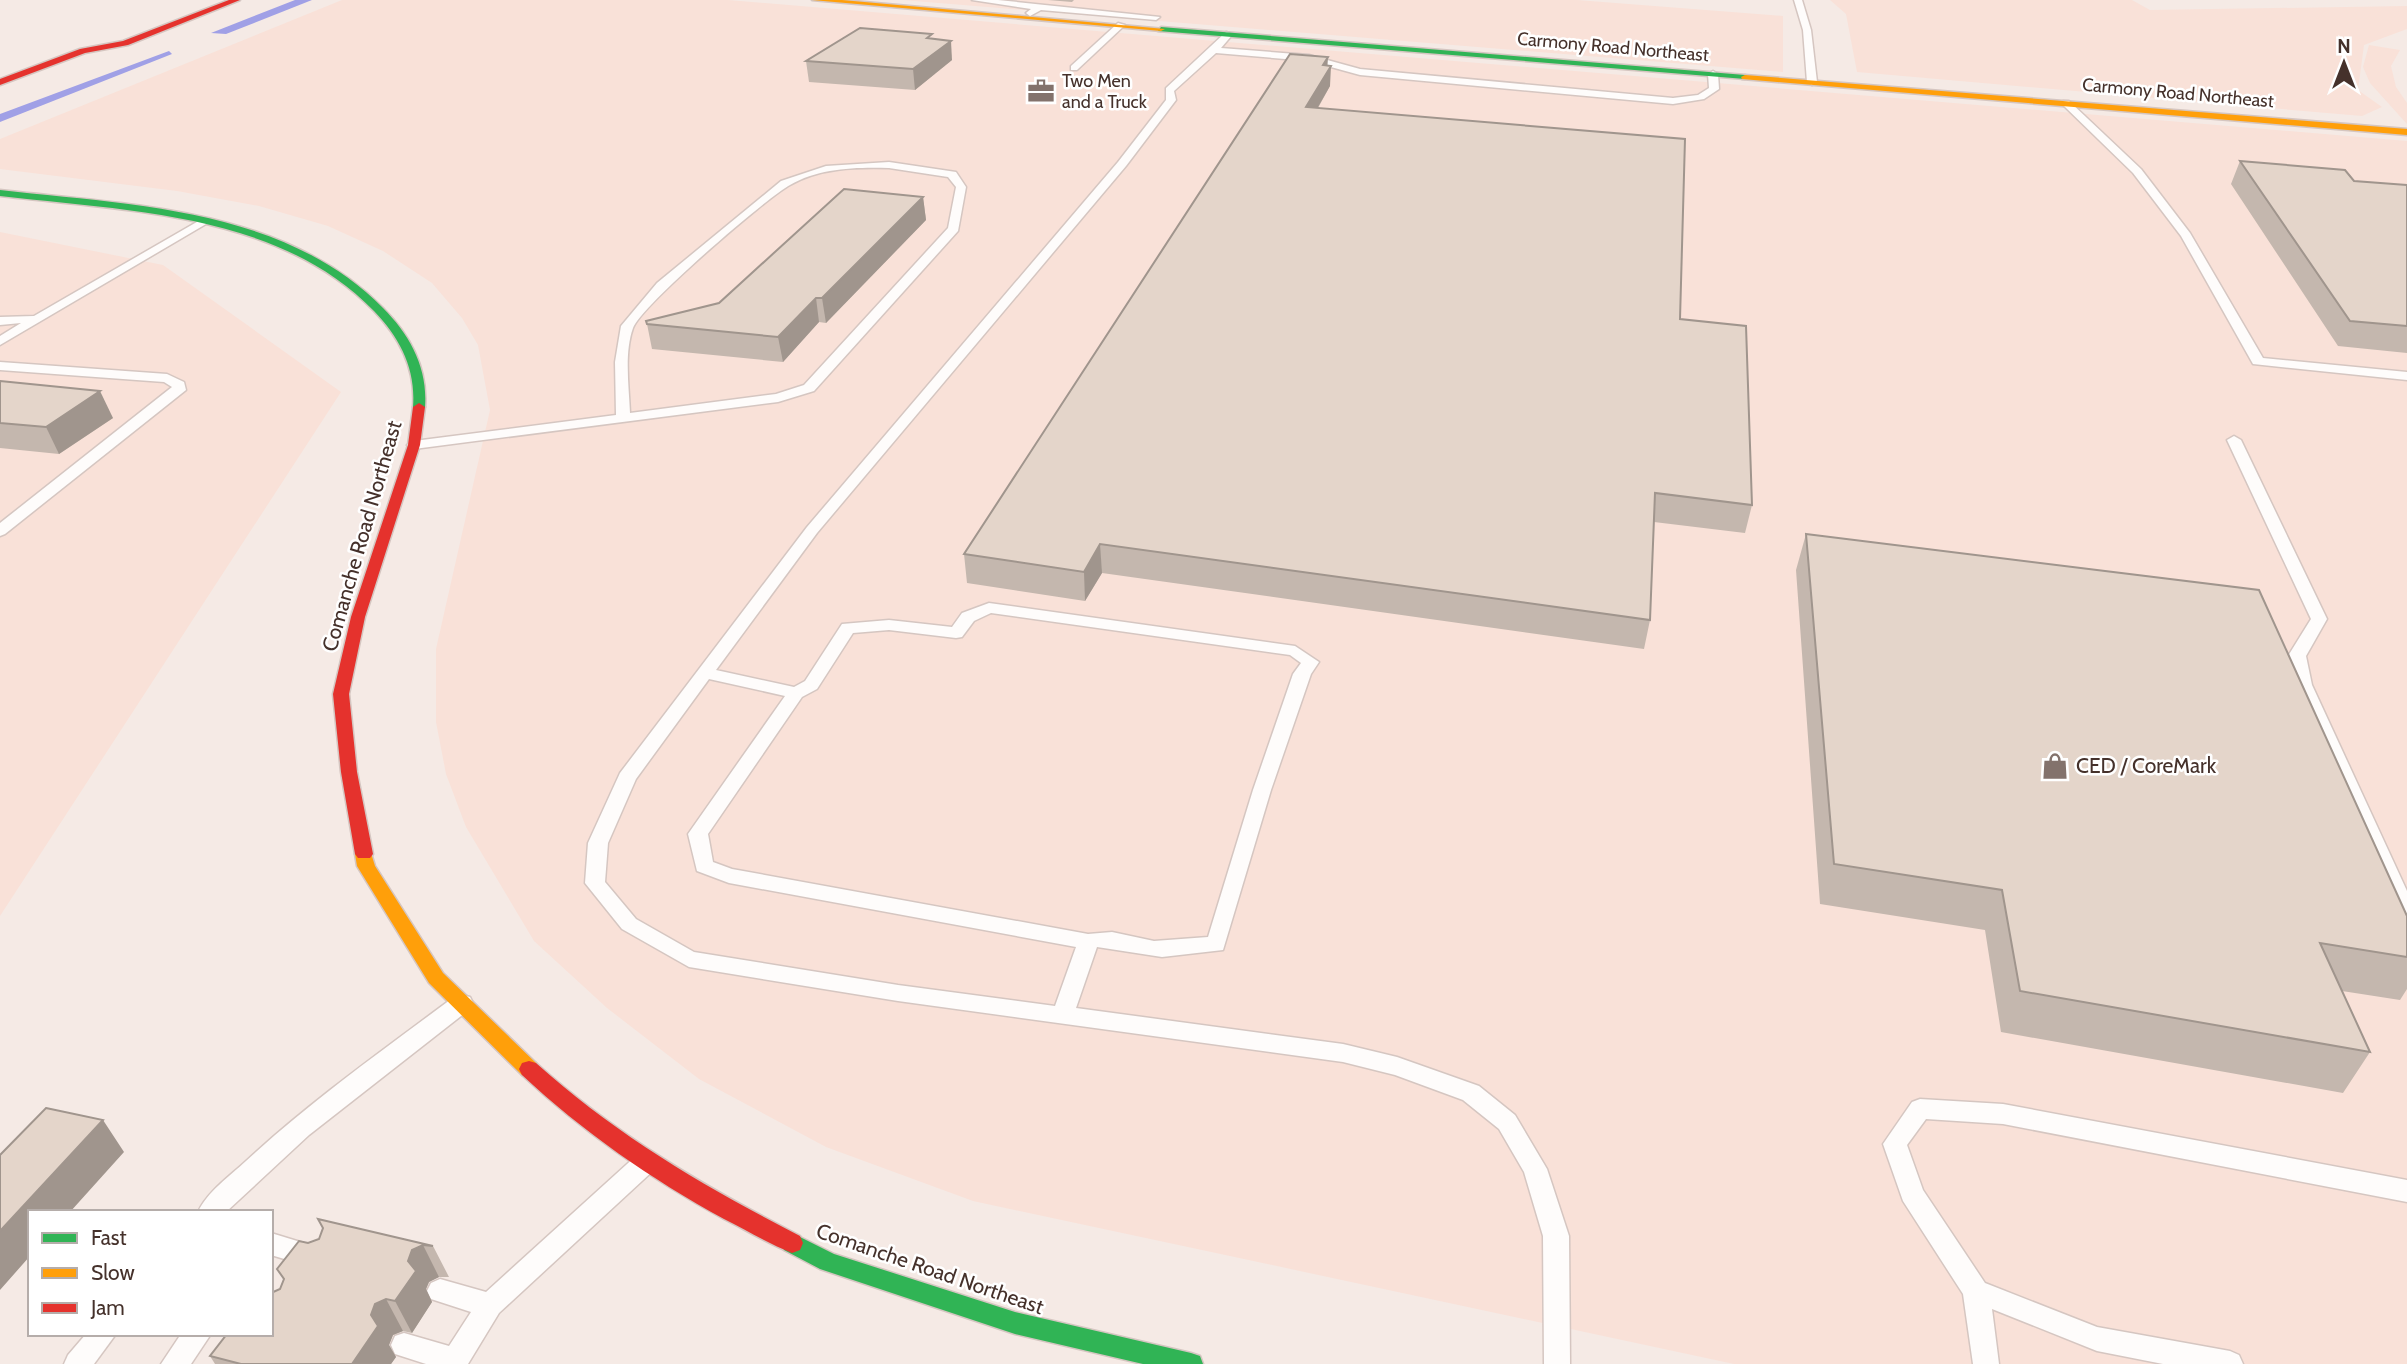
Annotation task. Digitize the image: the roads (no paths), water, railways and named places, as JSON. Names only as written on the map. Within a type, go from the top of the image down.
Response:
[{"type":"street","points":[[0,82],[83,51],[125,43],[236,0]]},
{"type":"street","name":"Carmony Road Northeast","points":[[816,0],[2407,132]]},
{"type":"street","points":[[0,97],[111,54],[125,43]]},
{"type":"street","name":"Comanche Road Northeast","points":[[0,193],[108,205],[202,222],[267,238],[331,266],[378,304],[408,343],[421,395],[414,445],[358,617],[341,694],[349,772],[366,866],[436,978],[569,1108],[691,1192],[828,1262],[1015,1323],[1191,1364]]},
{"type":"lane","points":[[976,0],[1156,17]]},
{"type":"lane","points":[[1798,0],[1810,39],[1812,82]]},
{"type":"lane","points":[[1025,17],[1039,7]]},
{"type":"lane","points":[[1074,68],[1121,25]]},
{"type":"lane","points":[[1229,34],[1216,50],[1199,60],[1168,90],[1171,100],[1122,164],[812,530],[627,777],[598,843],[596,883],[629,924],[690,959],[1062,1016],[1343,1053],[1397,1066],[1471,1093],[1507,1122],[1535,1169],[1556,1236],[1557,1364]]},
{"type":"lane","points":[[1216,50],[1309,58],[1360,72],[1673,101],[1701,97],[1714,89],[1713,74]]},
{"type":"lane","points":[[2066,103],[2137,171],[2186,235],[2258,361],[2407,376]]},
{"type":"lane","points":[[414,445],[778,398],[809,388],[954,229],[961,187],[953,174],[911,167],[852,164],[807,172],[785,183],[661,286],[627,326],[622,362],[623,417]]},
{"type":"lane","points":[[0,341],[202,222]]},
{"type":"lane","points":[[0,321],[35,319]]},
{"type":"lane","points":[[0,366],[167,378],[178,385],[179,390],[0,531]]},
{"type":"lane","points":[[2234,440],[2319,619],[2297,656],[2303,685],[2407,913]]},
{"type":"lane","points":[[989,608],[1295,650],[1310,662],[1302,674],[1262,790],[1216,944],[1154,949],[1111,940],[1088,942],[729,876],[704,866],[698,834],[796,694],[811,685],[848,628],[890,625],[956,633],[968,617],[989,608]]},
{"type":"lane","points":[[706,673],[796,694]]},
{"type":"lane","points":[[1062,1016],[1088,942]]},
{"type":"lane","points":[[212,1210],[255,1165],[363,1077],[462,1003]]},
{"type":"lane","points":[[1986,1364],[1976,1291],[1912,1194],[1895,1144],[1920,1109],[2003,1114],[2407,1191]]},
{"type":"lane","points":[[404,1345],[454,1362],[491,1305],[646,1162]]},
{"type":"lane","points":[[273,1245],[326,1261]]},
{"type":"lane","points":[[440,1291],[491,1305]]},
{"type":"lane","points":[[1976,1291],[2097,1339],[2230,1364]]},
{"type":"lane","points":[[77,1364],[101,1336]]},
{"type":"lane","points":[[174,1364],[196,1336]]},
{"type":"water","points":[[295,0],[312,0],[226,34],[211,33]]},
{"type":"water","points":[[169,51],[172,54],[0,122],[0,114]]},
{"type":"place","name":"Two Men and a Truck","points":[[1041,91]]},
{"type":"place","name":"CED / CoreMark","points":[[2055,766]]}]
